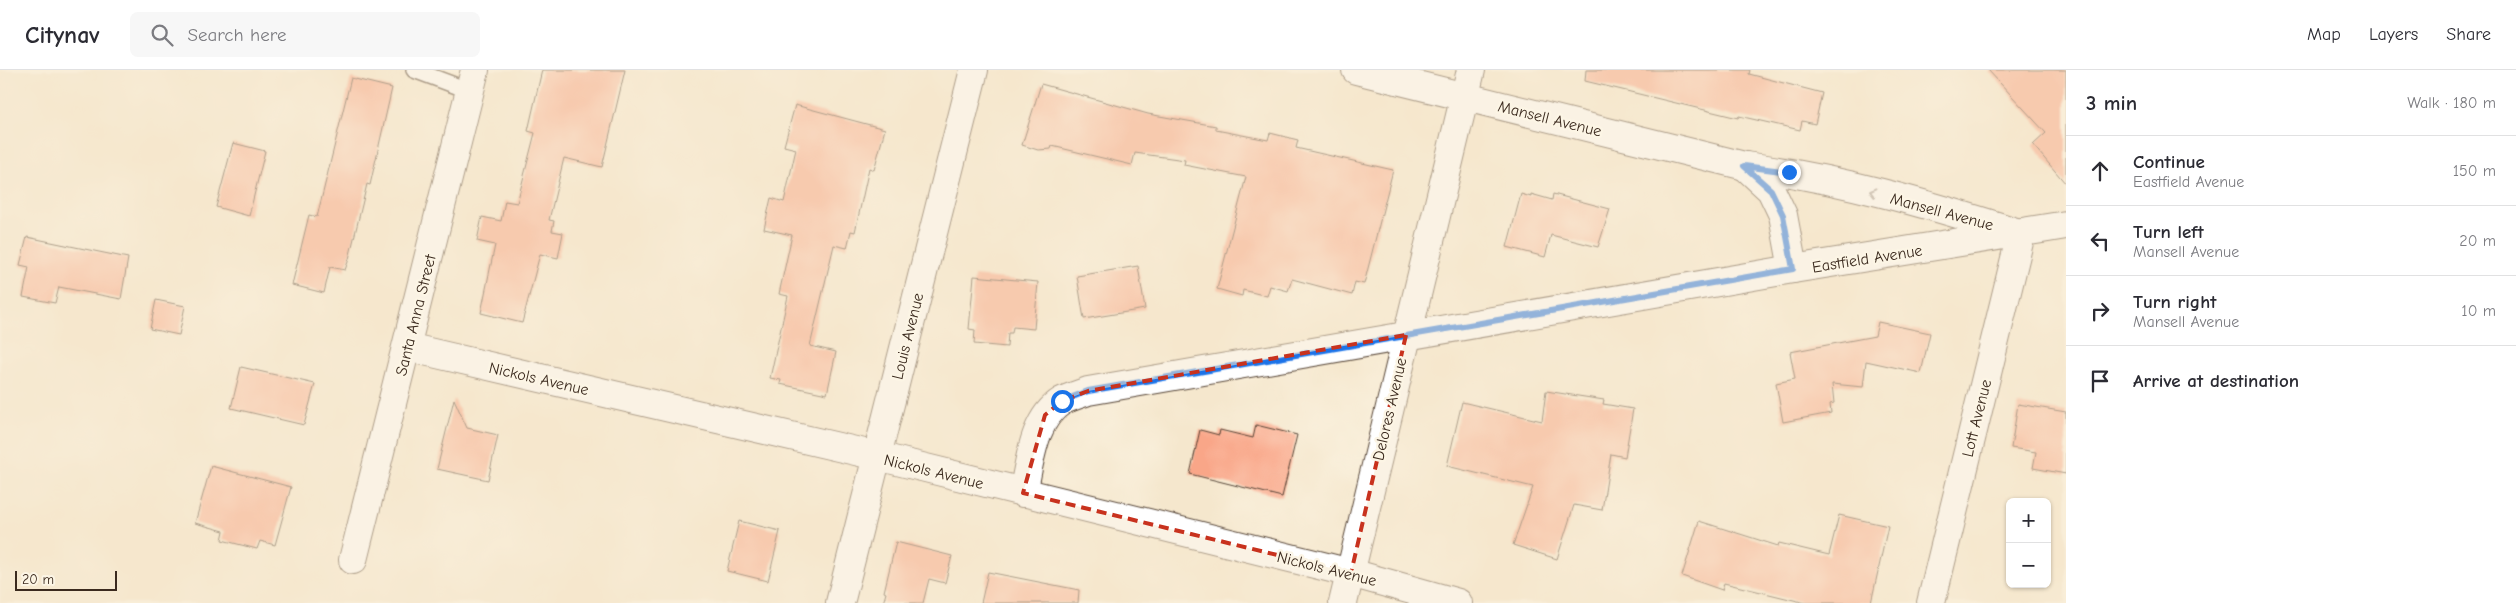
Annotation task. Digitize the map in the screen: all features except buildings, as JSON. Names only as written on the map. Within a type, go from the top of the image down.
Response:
[{"type":"street","name":"Louis Avenue","points":[[840,603],[974,70]]},
{"type":"street","name":"Mansell Avenue","points":[[1356,70],[1744,166],[1789,172],[1913,202],[2021,234]]},
{"type":"street","name":"Delores Avenue","points":[[1343,603],[1406,334],[1471,70]]},
{"type":"street","name":"Santa Anna Street","points":[[353,560],[473,80]]},
{"type":"street","name":"Mansell Avenue","points":[[1744,166],[1771,190],[1783,215],[1793,269]]},
{"type":"street","name":"Eastfield Avenue","points":[[1023,493],[1033,447],[1046,415],[1062,401],[1088,391],[1406,334],[1793,269],[2066,226]]},
{"type":"street","name":"Lott Avenue","points":[[1931,603],[2021,234]]},
{"type":"street","name":"Nickols Avenue","points":[[407,347],[877,456],[1351,573],[1458,603]]},
{"type":"lane","points":[[414,70],[473,80]]},
{"type":"highlighted area","points":[[1406,335],[1351,573],[1023,493],[1045,415],[1062,401],[1088,391]]},
{"type":"route","points":[[1062,401],[1088,391],[1406,334],[1793,269],[1783,215],[1771,190],[1744,166],[1789,172]]}]
